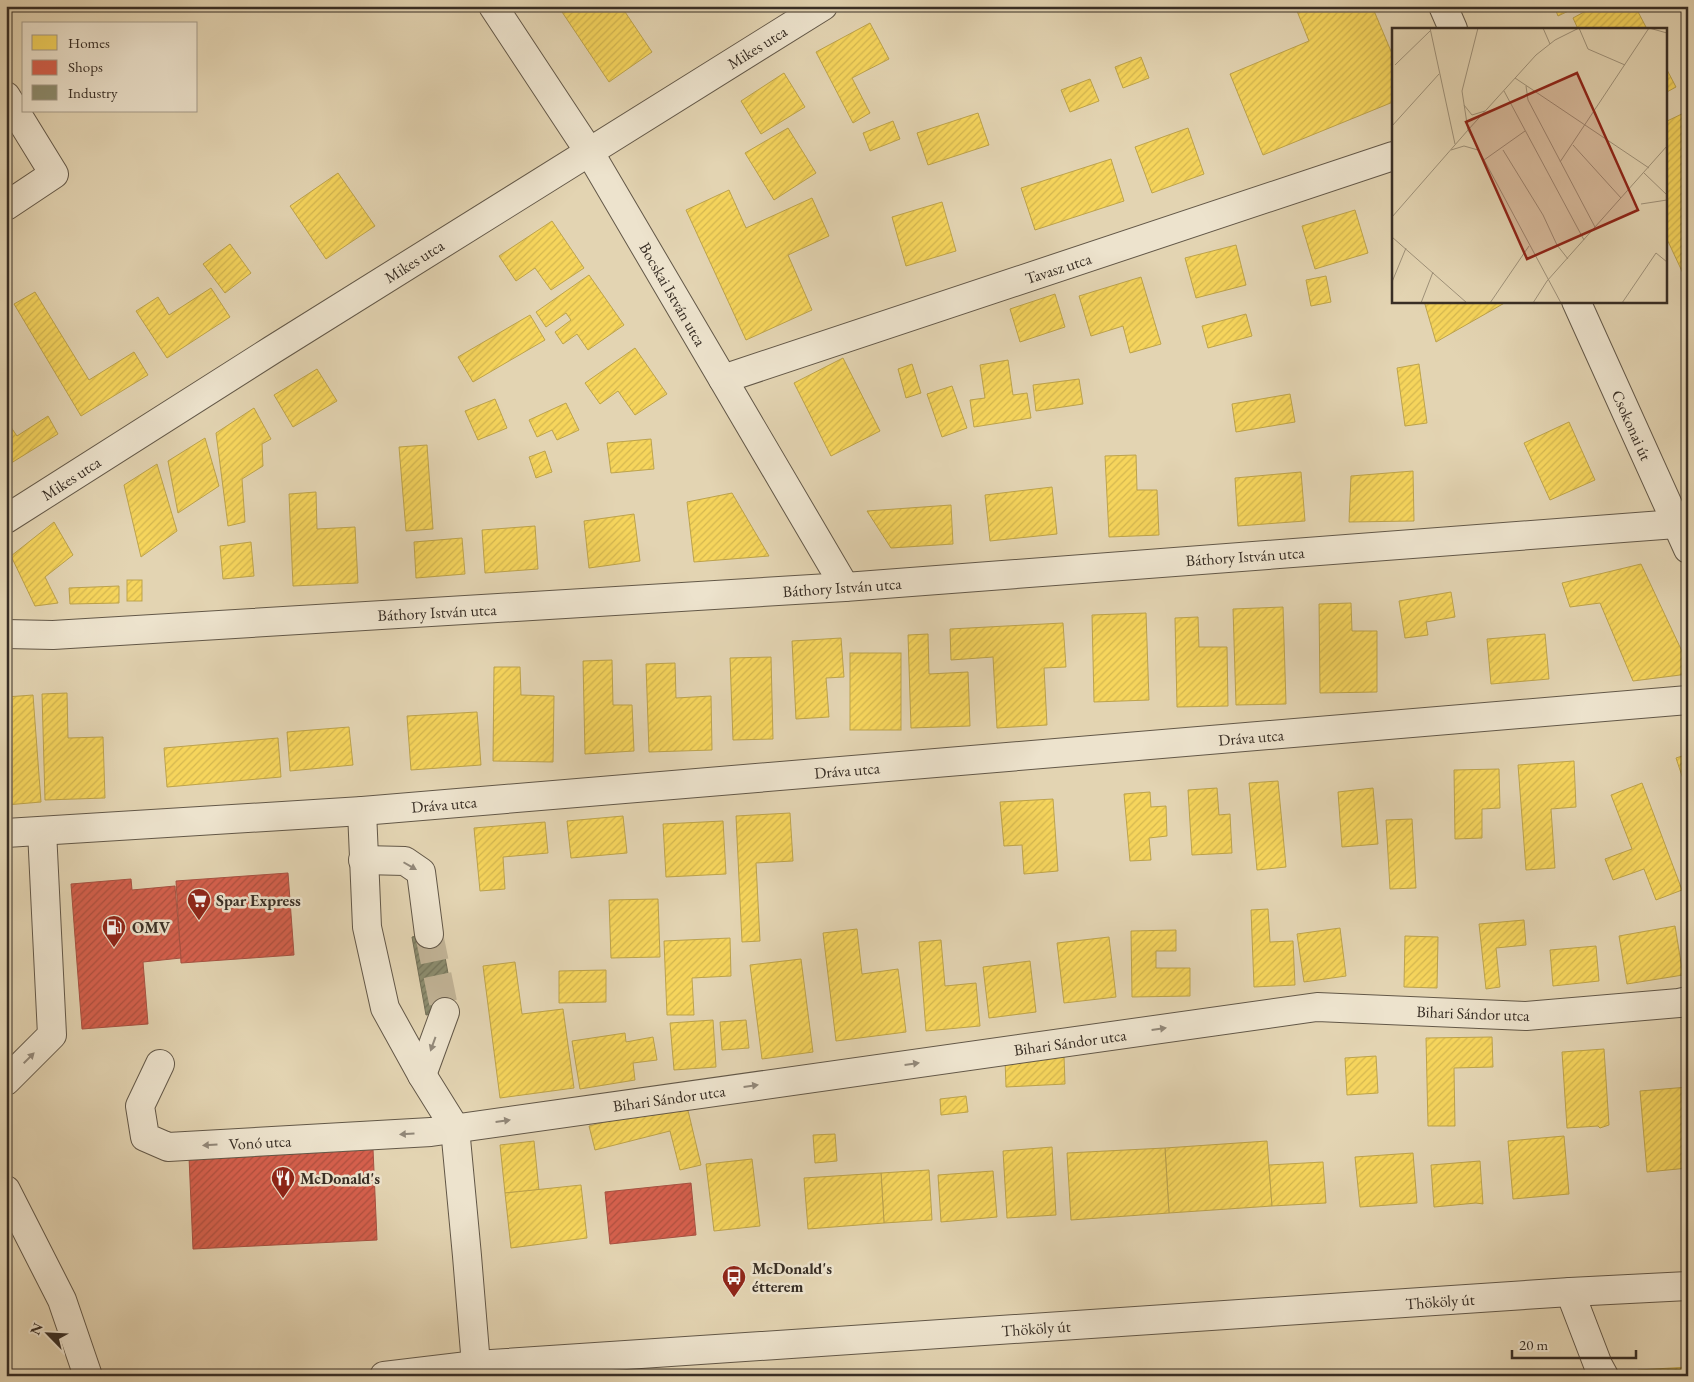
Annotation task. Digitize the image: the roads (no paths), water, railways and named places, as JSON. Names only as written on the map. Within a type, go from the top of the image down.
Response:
[{"type":"street","name":"Bocskai István utca","points":[[493,6],[590,153],[845,587]]},
{"type":"street","name":"Mikes utca","points":[[6,519],[321,319],[823,6]]},
{"type":"street","points":[[1443,6],[1453,28]]},
{"type":"street","points":[[6,96],[54,174],[6,206]]},
{"type":"street","name":"Tavasz utca","points":[[723,379],[1392,156]]},
{"type":"street","name":"Csokonai út","points":[[1576,302],[1688,549]]},
{"type":"street","name":"Báthory István utca","points":[[6,634],[53,635],[845,587],[1676,524]]},
{"type":"street","name":"Dráva utca","points":[[6,833],[362,811],[1688,700]]},
{"type":"street","points":[[362,811],[367,927],[385,1008],[422,1075],[455,1128],[468,1256],[476,1365]]},
{"type":"street","points":[[6,1081],[52,1035],[42,831]]},
{"type":"street","points":[[363,860],[405,861],[422,872],[429,934]]},
{"type":"street","name":"Bihari Sándor utca","points":[[455,1128],[1317,1007],[1526,1016],[1679,1003],[1688,1000]]},
{"type":"street","points":[[422,1075],[445,1012]]},
{"type":"street","name":"Vonó utca","points":[[160,1064],[140,1106],[145,1138],[168,1147],[431,1132],[455,1128]]},
{"type":"street","points":[[6,1190],[62,1300],[88,1376]]},
{"type":"street","name":"Thököly út","points":[[384,1376],[476,1365],[1570,1292],[1688,1286]]},
{"type":"street","points":[[1570,1292],[1598,1366],[1604,1376]]},
{"type":"tunnel","points":[[429,934],[445,1012]]},
{"type":"place","name":"Spar Express","points":[[199,921]]},
{"type":"place","name":"OMV","points":[[114,948]]},
{"type":"place","name":"McDonald's","points":[[283,1199]]},
{"type":"place","name":"McDonald's étterem","points":[[734,1298]]}]
